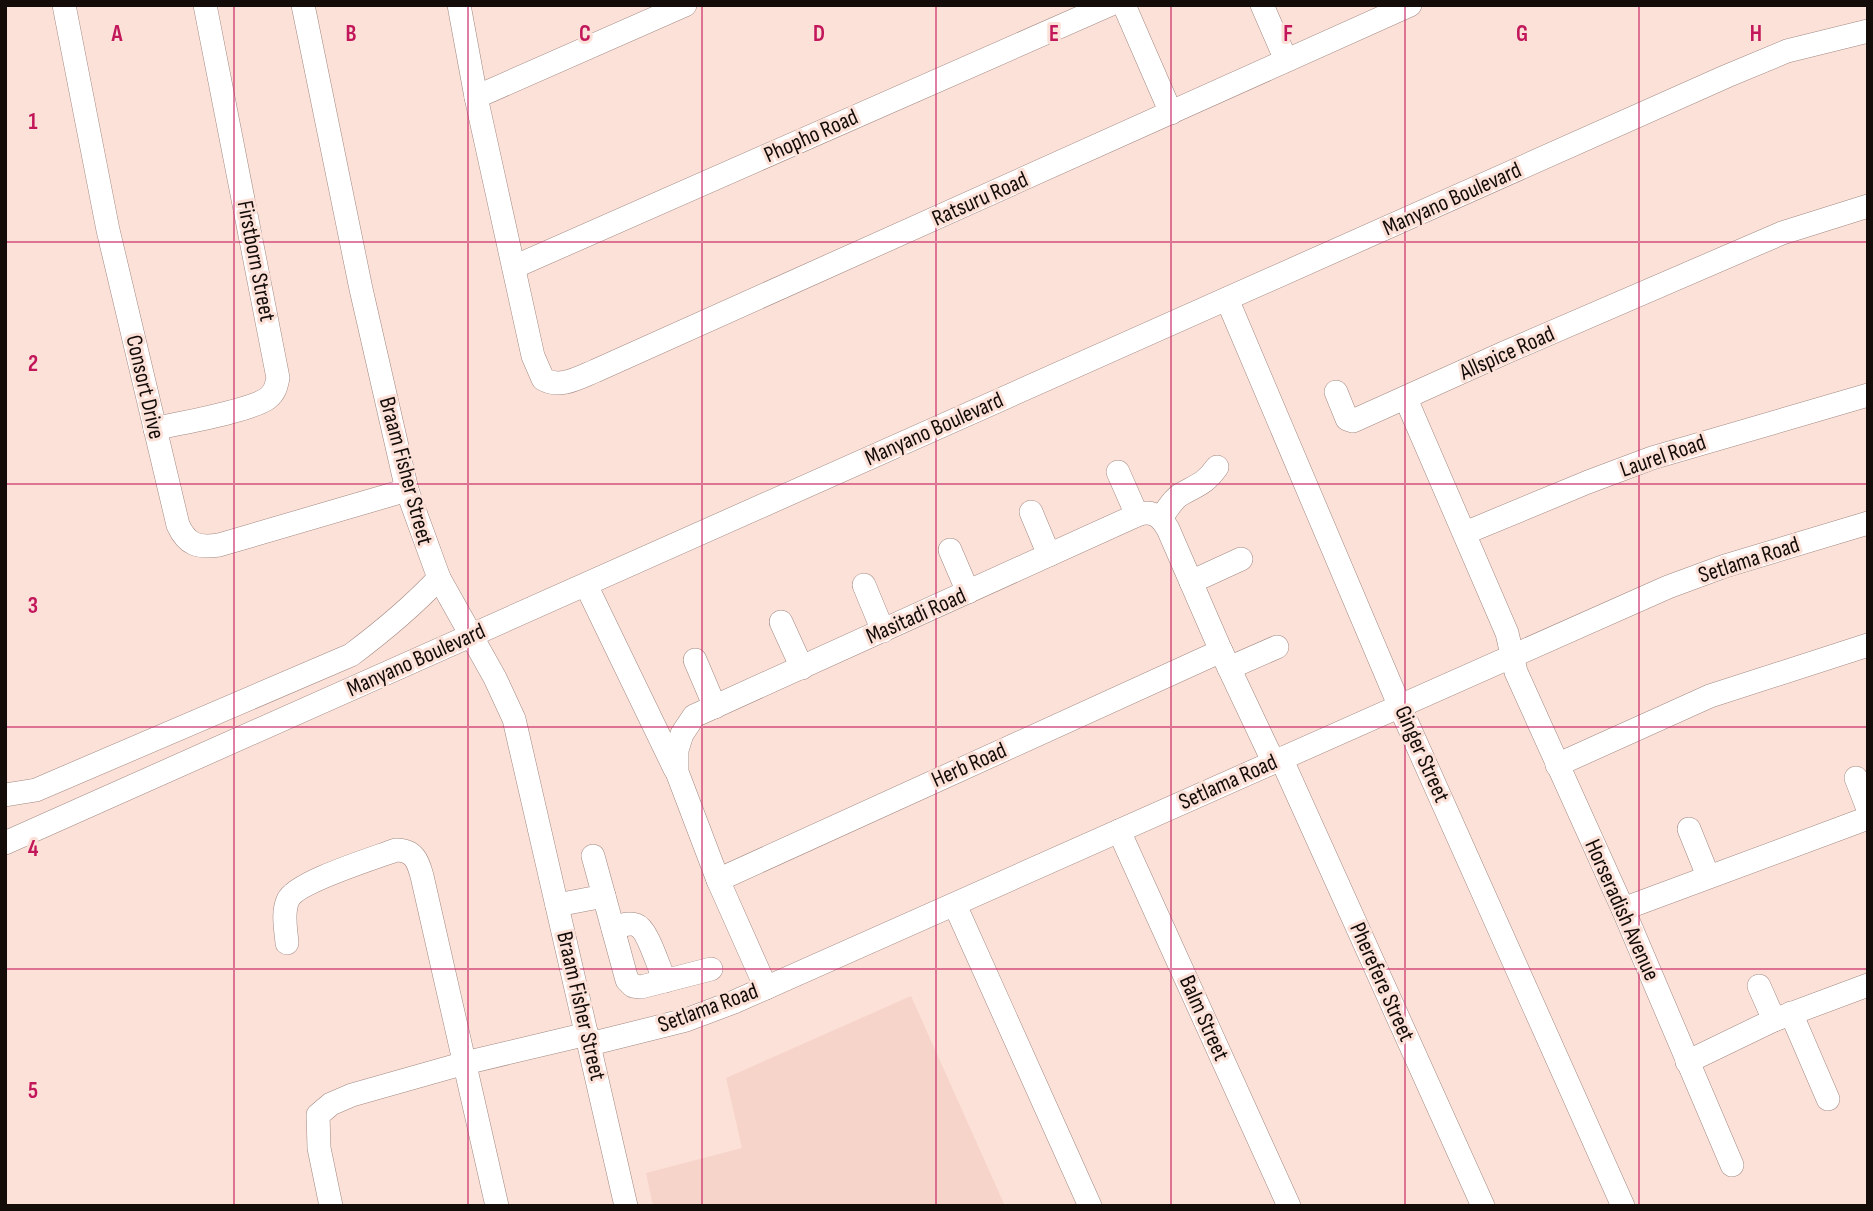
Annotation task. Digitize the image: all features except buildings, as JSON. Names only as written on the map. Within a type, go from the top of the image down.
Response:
[{"type":"street","name":"Consort Drive","points":[[64,5],[106,219],[178,525],[189,543],[198,547],[219,545],[407,490]]},
{"type":"street","name":"Firstborn Street","points":[[155,429],[255,404],[271,396],[278,378],[205,5]]},
{"type":"street","name":"Braam Fisher Street","points":[[303,5],[361,289],[407,490],[439,578],[495,678],[514,719],[626,1206]]},
{"type":"street","points":[[459,5],[476,97],[514,267]]},
{"type":"street","points":[[476,97],[685,5]]},
{"type":"street","name":"Phopho Road","points":[[514,267],[1109,5]]},
{"type":"street","points":[[1124,5],[1171,113]]},
{"type":"street","points":[[1262,5],[1286,60]]},
{"type":"street","name":"Ratsuru Road","points":[[514,267],[533,356],[539,372],[548,382],[562,383],[583,376],[1410,5]]},
{"type":"street","name":"Manyano Boulevard","points":[[5,843],[1756,64],[1807,45],[1868,31]]},
{"type":"street","name":"Allspice Road","points":[[1336,392],[1347,419],[1353,422],[1504,353],[1782,233],[1868,206]]},
{"type":"street","name":"Ginger Street","points":[[1227,299],[1400,706],[1623,1206]]},
{"type":"street","name":"Laurel Road","points":[[1465,533],[1652,458],[1868,395]]},
{"type":"street","points":[[1406,399],[1507,633],[1513,656]]},
{"type":"street","points":[[1161,518],[1179,496],[1203,483],[1217,467]]},
{"type":"street","points":[[1118,472],[1137,515],[1150,513],[1161,518],[1225,659],[1277,760]]},
{"type":"street","points":[[1031,512],[1049,555]]},
{"type":"street","name":"Masitadi Road","points":[[766,988],[718,880],[677,772],[677,750],[682,734],[694,716],[1137,515]]},
{"type":"street","name":"Setlama Road","points":[[331,1206],[319,1148],[318,1115],[341,1098],[465,1063],[686,1020],[955,905],[1697,576],[1868,523]]},
{"type":"street","points":[[950,551],[968,592]]},
{"type":"street","points":[[1191,582],[1241,559]]},
{"type":"street","points":[[5,795],[36,790],[351,654],[415,604],[439,578]]},
{"type":"street","points":[[586,585],[677,772]]},
{"type":"street","points":[[864,585],[883,631]]},
{"type":"street","points":[[780,622],[802,667]]},
{"type":"street","points":[[1557,765],[1710,696],[1868,645]]},
{"type":"street","name":"Herb Road","points":[[718,880],[1225,659],[1278,646]]},
{"type":"street","name":"Horseradish Avenue","points":[[1513,656],[1516,672],[1623,909],[1732,1165]]},
{"type":"street","points":[[695,660],[715,707]]},
{"type":"street","name":"Pherefere Street","points":[[1277,760],[1483,1206]]},
{"type":"street","points":[[1856,778],[1868,808]]},
{"type":"street","points":[[1623,909],[1868,818]]},
{"type":"street","points":[[1689,829],[1708,876]]},
{"type":"street","name":"Balm Street","points":[[1119,831],[1289,1206]]},
{"type":"street","points":[[288,943],[285,918],[288,899],[304,885],[396,850],[413,854],[422,876],[497,1206]]},
{"type":"street","points":[[593,856],[627,980],[633,986],[641,987],[711,970]]},
{"type":"street","points":[[557,905],[604,896]]},
{"type":"street","points":[[955,905],[1090,1206]]},
{"type":"street","points":[[613,928],[631,923],[639,925],[645,932],[665,981]]},
{"type":"street","points":[[1687,1062],[1783,1017],[1868,985]]},
{"type":"street","points":[[1759,986],[1783,1017],[1828,1099]]},
{"type":"shaded area","points":[[911,996],[1005,1206],[653,1206],[646,1173],[742,1148],[726,1078]]}]
